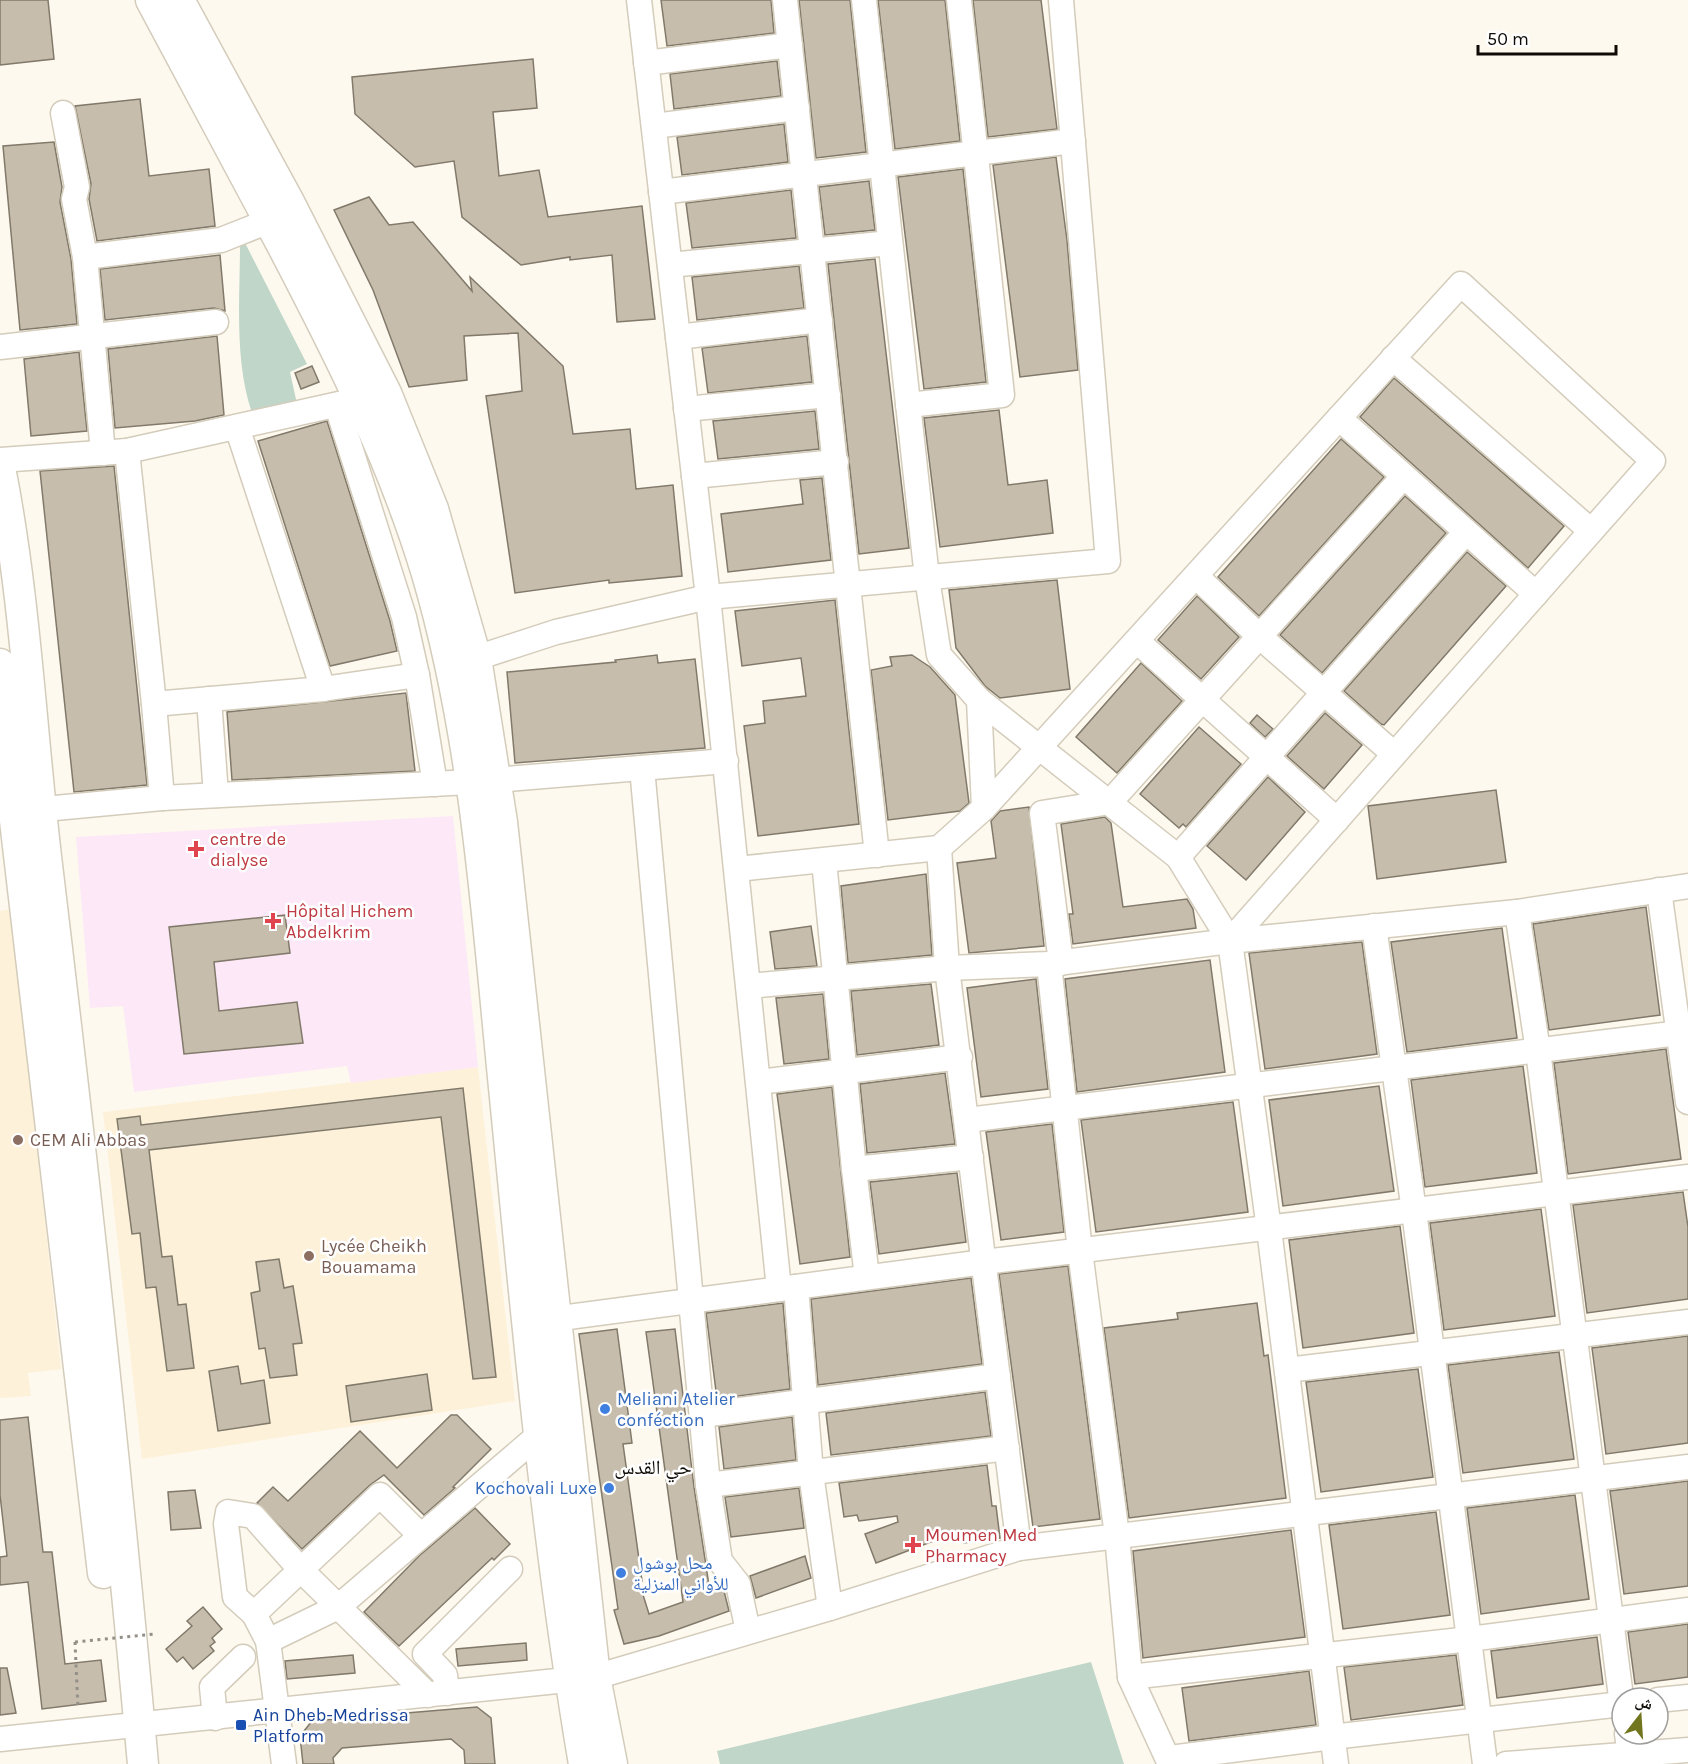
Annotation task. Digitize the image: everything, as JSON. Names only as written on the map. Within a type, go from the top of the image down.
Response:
[{"type":"main road","points":[[152,0],[362,400],[433,509],[476,658],[483,781],[483,870],[540,1434],[583,1678],[612,1764]]},
{"type":"main road","points":[[179,0],[290,204],[362,400],[382,447],[427,576],[483,781],[556,1318],[583,1678],[584,1764]]},
{"type":"main road","points":[[0,468],[14,538],[23,612],[18,811]]},
{"type":"main road","points":[[0,664],[18,811],[76,1106],[130,1726],[143,1764]]},
{"type":"main road","points":[[124,1764],[130,1726]]},
{"type":"street","points":[[639,0],[708,597],[759,1082],[805,1401],[811,1473],[830,1608]]},
{"type":"street","points":[[785,0],[877,855]]},
{"type":"street","points":[[864,0],[927,578],[939,656],[980,700],[1178,857],[1230,941],[1269,1229],[1336,1764]]},
{"type":"street","points":[[908,405],[1002,395],[959,0]]},
{"type":"street","points":[[476,658],[556,632],[708,597],[1108,561],[1061,0]]},
{"type":"street","points":[[646,63],[790,45]]},
{"type":"street","points":[[654,126],[797,108]]},
{"type":"street","points":[[63,113],[77,187],[74,200],[85,257],[92,338],[115,452],[154,704],[162,798]]},
{"type":"street","points":[[661,192],[1073,141]]},
{"type":"street","points":[[85,257],[221,240],[269,220]]},
{"type":"street","points":[[670,265],[890,243]]},
{"type":"street","points":[[737,869],[939,848],[984,808],[1040,748],[1461,284],[1653,461],[1230,941]]},
{"type":"street","points":[[678,337],[820,320]]},
{"type":"street","points":[[0,347],[216,322]]},
{"type":"street","points":[[1393,358],[1590,530]]},
{"type":"street","points":[[686,409],[828,395]]},
{"type":"street","points":[[0,460],[115,452],[362,400],[386,556],[417,675],[435,784]]},
{"type":"street","points":[[1339,418],[1536,594]]},
{"type":"street","points":[[237,427],[323,689]]},
{"type":"street","points":[[694,476],[836,462]]},
{"type":"street","points":[[1403,477],[1110,802],[1042,813],[1065,1110],[1080,1251],[1117,1536],[1130,1677],[1170,1761],[1332,1737],[1610,1706]]},
{"type":"street","points":[[1178,857],[1466,532]]},
{"type":"street","points":[[1196,576],[1260,636],[1395,754]]},
{"type":"street","points":[[1137,641],[1265,759],[1337,820]]},
{"type":"street","points":[[154,704],[323,689],[417,675]]},
{"type":"street","points":[[208,699],[216,795]]},
{"type":"street","points":[[980,700],[984,808]]},
{"type":"street","points":[[18,811],[162,798],[483,781],[726,761]]},
{"type":"street","points":[[642,768],[708,1485],[720,1561],[738,1584],[748,1631]]},
{"type":"street","points":[[939,848],[947,968],[960,1057],[1019,1548]]},
{"type":"street","points":[[824,861],[854,1169],[867,1277]]},
{"type":"street","points":[[749,986],[947,968],[1055,964],[1230,941],[1517,912],[1688,886]]},
{"type":"street","points":[[1659,890],[1683,1033],[1688,1102]]},
{"type":"street","points":[[1517,912],[1538,1051],[1554,1194],[1620,1686]]},
{"type":"street","points":[[1374,926],[1414,1211],[1485,1764]]},
{"type":"street","points":[[967,1120],[1065,1110],[1683,1033]]},
{"type":"street","points":[[759,1082],[960,1057]]},
{"type":"street","points":[[854,1169],[972,1157]]},
{"type":"street","points":[[527,1323],[984,1262],[1688,1177]]},
{"type":"street","points":[[1287,1370],[1688,1322]]},
{"type":"street","points":[[702,1415],[998,1376]]},
{"type":"street","points":[[268,1641],[338,1607],[540,1434]]},
{"type":"street","points":[[708,1485],[1007,1448]]},
{"type":"street","points":[[0,1739],[583,1678],[830,1608],[1019,1548],[1688,1467]]},
{"type":"street","points":[[254,1614],[380,1495],[420,1535]]},
{"type":"street","points":[[284,1764],[268,1641],[254,1614],[235,1597],[226,1524],[228,1512],[253,1516],[300,1569],[338,1607],[437,1694]]},
{"type":"street","points":[[437,1694],[445,1675],[425,1654],[510,1569]]},
{"type":"street","points":[[1130,1677],[1470,1639],[1688,1610]]},
{"type":"street","points":[[215,1718],[212,1687],[243,1657]]},
{"type":"street","points":[[1670,1699],[1688,1697]]},
{"type":"street","points":[[1506,1764],[1629,1751],[1688,1750]]},
{"type":"path","points":[[79,1730],[75,1642],[154,1634]]},
{"type":"shaded area","name":"Hôpital Hichem Abdelkrim","points":[[453,816],[478,1067],[351,1083],[347,1066],[134,1092],[123,1006],[90,1008],[76,837]]},
{"type":"shaded area","name":"CEM Ali Abbas","points":[[11,909],[61,1369],[28,1373],[31,1396],[0,1398],[0,911]]},
{"type":"shaded area","name":"Lycée Cheikh Bouamama","points":[[478,1067],[515,1401],[142,1459],[103,1112]]},
{"type":"green space","points":[[244,241],[307,364],[290,372],[297,404],[252,413],[246,393],[240,351],[240,243]]},
{"type":"green space","points":[[1091,1662],[1124,1764],[720,1764],[717,1751]]},
{"type":"building","points":[[0,0],[48,0],[54,59],[0,65]]},
{"type":"building","points":[[661,0],[771,0],[774,33],[667,46]]},
{"type":"building","points":[[799,0],[850,0],[866,152],[816,158]]},
{"type":"building","points":[[878,0],[945,0],[960,141],[895,149]]},
{"type":"building","points":[[973,0],[1041,0],[1057,129],[988,137]]},
{"type":"building","points":[[533,59],[537,108],[493,112],[499,176],[539,170],[548,217],[642,206],[655,319],[617,322],[612,255],[570,260],[570,257],[521,265],[462,217],[454,161],[415,167],[355,114],[352,77]]},
{"type":"building","points":[[777,61],[781,96],[674,109],[670,74]]},
{"type":"building","points":[[140,99],[149,176],[209,169],[215,226],[97,241],[89,199],[91,184],[75,106]]},
{"type":"building","points":[[784,124],[788,162],[682,175],[677,137]]},
{"type":"building","points":[[54,142],[62,187],[60,202],[71,259],[77,324],[20,330],[3,146]]},
{"type":"building","points":[[1056,157],[1067,240],[1078,370],[1020,377],[993,165]]},
{"type":"building","points":[[963,169],[986,382],[924,389],[898,177]]},
{"type":"building","points":[[869,181],[875,230],[825,235],[819,187]]},
{"type":"building","points":[[791,190],[796,238],[692,248],[686,203]]},
{"type":"building","points":[[369,197],[389,225],[413,222],[472,291],[470,277],[563,366],[573,434],[630,429],[636,489],[673,485],[682,576],[609,583],[609,580],[515,593],[486,396],[522,391],[518,333],[464,336],[467,380],[409,387],[373,290],[334,210]]},
{"type":"building","points":[[220,255],[225,311],[214,308],[105,320],[100,269]]},
{"type":"building","points":[[875,259],[909,548],[859,554],[828,264]]},
{"type":"building","points":[[799,266],[804,308],[697,320],[692,277]]},
{"type":"building","points":[[217,336],[224,415],[195,421],[115,428],[108,349]]},
{"type":"building","points":[[807,336],[812,382],[708,393],[702,348]]},
{"type":"building","points":[[79,352],[87,431],[31,436],[24,359]]},
{"type":"building","points":[[312,366],[319,382],[301,389],[295,373]]},
{"type":"building","points":[[1394,378],[1564,526],[1528,568],[1360,417]]},
{"type":"building","points":[[999,410],[1008,485],[1047,480],[1053,533],[940,547],[924,418]]},
{"type":"building","points":[[815,411],[819,449],[718,459],[713,421]]},
{"type":"building","points":[[327,421],[390,621],[397,651],[330,666],[258,441]]},
{"type":"building","points":[[1341,439],[1384,477],[1259,616],[1218,577]]},
{"type":"building","points":[[114,466],[147,785],[74,792],[40,471]]},
{"type":"building","points":[[822,478],[831,560],[728,572],[721,514],[803,504],[800,480]]},
{"type":"building","points":[[1405,496],[1446,533],[1322,673],[1280,635]]},
{"type":"building","points":[[1467,552],[1506,586],[1384,725],[1381,724],[1344,691]]},
{"type":"building","points":[[1057,580],[1070,689],[1000,698],[985,686],[956,648],[949,590]]},
{"type":"building","points":[[1197,596],[1239,637],[1201,679],[1158,640]]},
{"type":"building","points":[[835,600],[859,824],[758,836],[744,726],[765,723],[763,701],[806,696],[801,658],[742,666],[735,611]]},
{"type":"building","points":[[657,655],[658,663],[695,659],[705,748],[515,763],[507,672],[616,662],[615,660]]},
{"type":"building","points":[[912,655],[930,667],[955,695],[969,803],[960,811],[888,820],[871,670],[892,666],[890,657]]},
{"type":"building","points":[[1141,663],[1182,701],[1117,773],[1076,737]]},
{"type":"building","points":[[406,693],[415,771],[232,780],[227,712]]},
{"type":"building","points":[[1325,713],[1362,745],[1324,789],[1287,756]]},
{"type":"building","points":[[1257,715],[1273,729],[1265,737],[1250,723]]},
{"type":"building","points":[[1199,727],[1241,764],[1186,827],[1183,824],[1179,828],[1140,794]]},
{"type":"building","points":[[1268,777],[1305,812],[1246,880],[1207,846]]},
{"type":"building","points":[[1496,790],[1506,862],[1377,879],[1368,806]]},
{"type":"building","points":[[1029,807],[1044,946],[969,953],[957,863],[996,858],[991,821],[1000,811]]},
{"type":"building","points":[[1105,817],[1111,823],[1123,907],[1187,899],[1193,909],[1196,928],[1073,944],[1069,914],[1073,914],[1061,824]]},
{"type":"building","points":[[926,874],[932,955],[848,963],[841,886]]},
{"type":"building","points":[[1646,907],[1660,1015],[1549,1030],[1533,924]]},
{"type":"building","points":[[285,915],[290,953],[214,962],[219,1011],[297,1002],[303,1043],[184,1054],[169,927]]},
{"type":"building","points":[[811,926],[817,966],[775,969],[770,932]]},
{"type":"building","points":[[1502,928],[1517,1038],[1407,1052],[1391,942]]},
{"type":"building","points":[[1362,942],[1377,1054],[1265,1069],[1249,953]]},
{"type":"building","points":[[1210,960],[1225,1072],[1077,1092],[1065,979]]},
{"type":"building","points":[[1036,979],[1048,1089],[981,1097],[967,988]]},
{"type":"building","points":[[931,984],[939,1045],[857,1055],[851,991]]},
{"type":"building","points":[[823,994],[829,1059],[784,1064],[776,998]]},
{"type":"building","points":[[1666,1049],[1681,1159],[1568,1174],[1554,1063]]},
{"type":"building","points":[[1523,1066],[1537,1173],[1425,1187],[1411,1080]]},
{"type":"building","points":[[945,1073],[955,1144],[867,1153],[860,1084]]},
{"type":"building","points":[[1379,1086],[1394,1191],[1283,1206],[1269,1100]]},
{"type":"building","points":[[832,1087],[850,1257],[800,1264],[777,1094]]},
{"type":"building","points":[[463,1088],[496,1377],[473,1379],[441,1117],[149,1150],[162,1257],[172,1256],[178,1305],[186,1304],[194,1368],[167,1371],[156,1287],[146,1288],[140,1233],[132,1234],[117,1119],[140,1116],[141,1125]]},
{"type":"building","points":[[1233,1102],[1248,1212],[1096,1232],[1081,1120]]},
{"type":"building","points":[[1052,1124],[1064,1232],[1001,1240],[986,1132]]},
{"type":"building","points":[[957,1173],[966,1242],[879,1254],[870,1182]]},
{"type":"building","points":[[1683,1192],[1688,1227],[1688,1299],[1587,1313],[1573,1205]]},
{"type":"building","points":[[1541,1209],[1555,1316],[1444,1330],[1430,1223]]},
{"type":"building","points":[[1400,1226],[1414,1333],[1303,1348],[1289,1240]]},
{"type":"building","points":[[279,1259],[284,1288],[293,1286],[302,1343],[293,1344],[297,1375],[270,1378],[265,1348],[259,1349],[251,1293],[260,1291],[256,1262]]},
{"type":"building","points":[[1068,1266],[1100,1519],[1033,1527],[999,1274]]},
{"type":"building","points":[[971,1278],[982,1364],[818,1385],[811,1299]]},
{"type":"building","points":[[783,1303],[790,1389],[717,1399],[706,1313]]},
{"type":"building","points":[[1257,1303],[1264,1356],[1268,1355],[1286,1498],[1129,1518],[1104,1328],[1178,1319],[1177,1313]]},
{"type":"building","points":[[617,1329],[632,1443],[623,1444],[642,1581],[639,1582],[649,1614],[683,1602],[646,1332],[675,1329],[694,1487],[710,1592],[723,1587],[729,1611],[659,1636],[624,1644],[614,1610],[618,1609],[579,1334]]},
{"type":"building","points":[[1688,1336],[1688,1443],[1606,1454],[1592,1348]]},
{"type":"building","points":[[1559,1352],[1574,1459],[1463,1473],[1448,1365]]},
{"type":"building","points":[[238,1366],[241,1384],[264,1380],[270,1423],[218,1431],[209,1371]]},
{"type":"building","points":[[1418,1369],[1433,1477],[1321,1492],[1306,1382]]},
{"type":"building","points":[[427,1374],[432,1410],[351,1422],[346,1386]]},
{"type":"building","points":[[985,1392],[991,1436],[831,1455],[826,1413]]},
{"type":"building","points":[[451,1415],[457,1415],[491,1449],[453,1487],[455,1488],[424,1515],[384,1475],[370,1485],[302,1549],[257,1503],[273,1487],[288,1501],[360,1431],[397,1468]]},
{"type":"building","points":[[28,1417],[43,1552],[52,1552],[65,1664],[101,1660],[106,1701],[42,1709],[28,1582],[0,1585],[0,1557],[7,1556],[0,1495],[0,1420]]},
{"type":"building","points":[[792,1417],[796,1460],[724,1469],[719,1427]]},
{"type":"building","points":[[987,1465],[992,1506],[996,1506],[1000,1538],[964,1543],[962,1530],[876,1563],[865,1534],[898,1522],[897,1516],[859,1521],[857,1515],[844,1517],[839,1483]]},
{"type":"building","points":[[1688,1481],[1688,1586],[1624,1594],[1610,1491]]},
{"type":"building","points":[[799,1488],[804,1528],[731,1537],[725,1497]]},
{"type":"building","points":[[195,1490],[201,1528],[171,1530],[168,1492]]},
{"type":"building","points":[[1575,1495],[1589,1599],[1481,1614],[1467,1508]]},
{"type":"building","points":[[475,1508],[510,1544],[494,1560],[492,1558],[399,1646],[364,1612],[419,1556]]},
{"type":"building","points":[[1436,1512],[1450,1615],[1343,1629],[1329,1525]]},
{"type":"building","points":[[1291,1530],[1305,1637],[1143,1658],[1133,1551]]},
{"type":"building","points":[[805,1556],[811,1578],[756,1598],[750,1576]]},
{"type":"building","points":[[203,1607],[222,1629],[212,1638],[215,1642],[210,1646],[214,1651],[193,1669],[183,1657],[177,1662],[166,1649],[192,1626],[187,1621]]},
{"type":"building","points":[[1688,1624],[1688,1677],[1635,1684],[1628,1632]]},
{"type":"building","points":[[1597,1637],[1603,1684],[1497,1698],[1491,1651]]},
{"type":"building","points":[[526,1643],[527,1660],[458,1666],[456,1649]]},
{"type":"building","points":[[353,1655],[355,1673],[287,1679],[285,1661]]},
{"type":"building","points":[[1456,1655],[1463,1705],[1351,1720],[1344,1667]]},
{"type":"building","points":[[0,1668],[7,1668],[16,1713],[0,1715]]},
{"type":"building","points":[[1309,1671],[1316,1725],[1189,1741],[1182,1688]]},
{"type":"building","points":[[477,1707],[491,1718],[495,1764],[465,1764],[464,1750],[451,1739],[342,1748],[333,1758],[334,1764],[303,1764],[300,1736],[312,1721]]},
{"type":"place","name":"centre de dialyse","points":[[196,849]]},
{"type":"place","name":"Hôpital Hichem Abdelkrim","points":[[273,921]]},
{"type":"place","name":"CEM Ali Abbas","points":[[18,1140]]},
{"type":"place","name":"Lycée Cheikh Bouamama","points":[[309,1256]]},
{"type":"place","name":"Meliani Atelier conféction","points":[[605,1409]]},
{"type":"place","name":"Kochovali Luxe","points":[[609,1488]]},
{"type":"place","name":"Moumen Med Pharmacy","points":[[913,1545]]},
{"type":"place","name":"محل بوشول للأواني المنزلية","points":[[621,1573]]},
{"type":"place","name":"Ain Dheb-Medrissa Platform","points":[[241,1725]]},
{"type":"district","name":"حي القدس","points":[[653,1467]]}]
